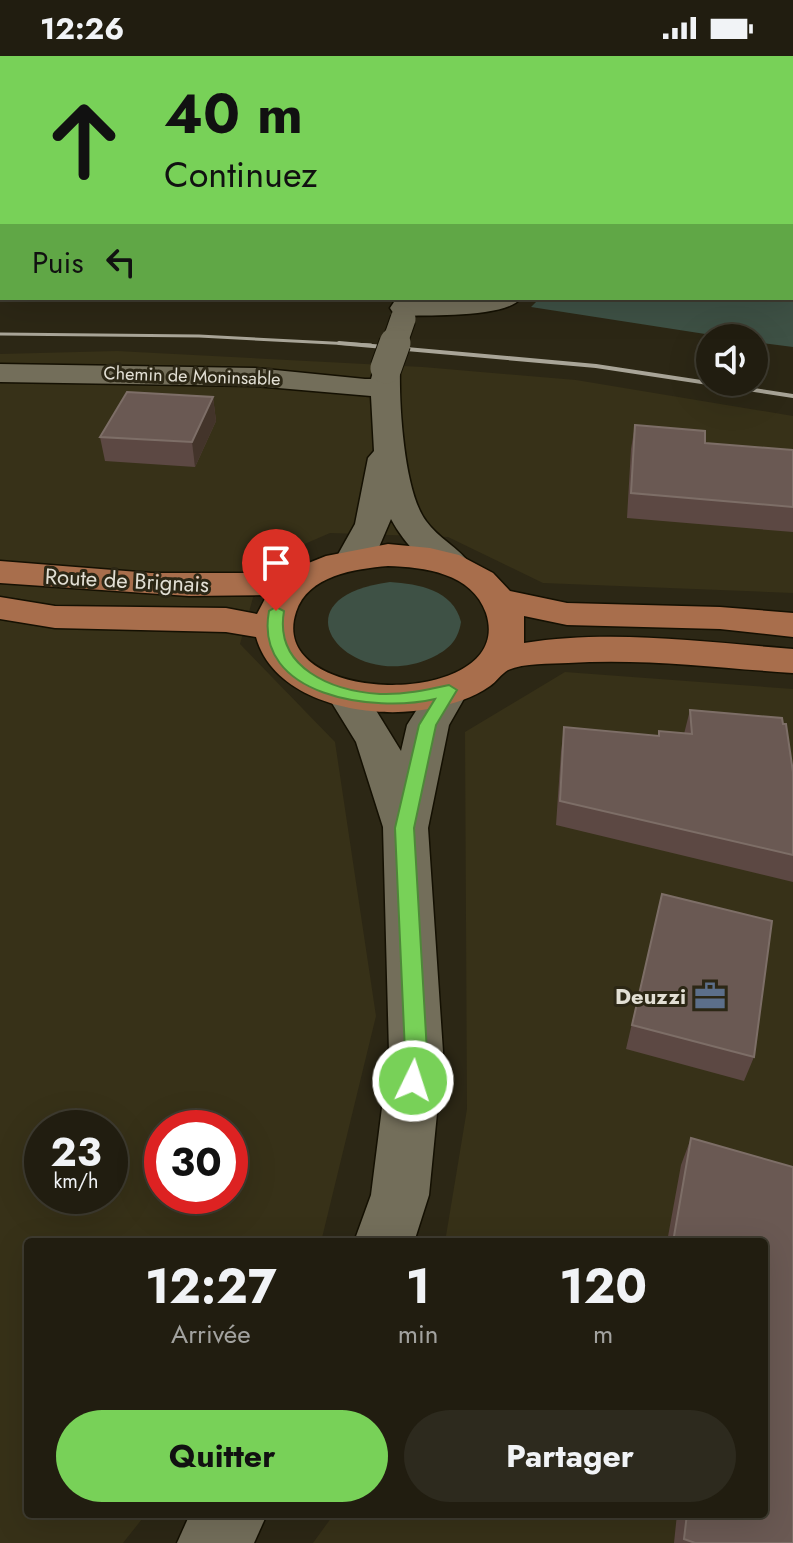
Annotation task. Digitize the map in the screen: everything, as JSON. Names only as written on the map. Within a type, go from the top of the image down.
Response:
[{"type":"main road","name":"Route de Brignais","points":[[0,608],[55,617],[226,620],[273,629],[276,611],[286,594],[302,580],[325,567],[354,558],[388,555],[421,557],[453,565],[481,580],[500,600],[567,614],[720,618],[793,625]]},
{"type":"main road","name":"Route de Brignais","points":[[0,572],[216,585],[266,585],[302,580]]},
{"type":"main road","points":[[273,629],[279,650],[294,669],[317,684],[347,695],[416,698],[449,690],[476,677],[496,660],[507,640],[508,619],[500,600]]},
{"type":"main road","points":[[496,660],[528,653],[591,648],[793,661]]},
{"type":"street","points":[[453,565],[409,525],[387,440],[384,377],[400,308],[497,303],[504,300]]},
{"type":"street","name":"Chemin de Moninsable","points":[[0,373],[255,377],[365,388],[384,377]]},
{"type":"street","points":[[354,558],[373,527],[387,440]]},
{"type":"street","points":[[405,828],[428,725],[449,690]]},
{"type":"street","points":[[347,695],[377,741],[405,828],[416,1052],[400,1195],[385,1238]]},
{"type":"street","points":[[212,1543],[229,1518]]},
{"type":"shaded area","points":[[117,351],[423,367],[576,380],[793,416],[793,593],[543,583],[448,537],[330,533],[263,562],[240,644],[335,742],[376,1016],[322,1238],[24,1238],[24,1518],[143,1518],[123,1543],[0,1543],[0,354]]},
{"type":"shaded area","points":[[565,672],[793,689],[793,1543],[313,1543],[331,1518],[768,1518],[768,1238],[446,1238],[467,1109],[465,732]]},
{"type":"green space","points":[[538,300],[793,300],[793,347],[768,344],[768,324],[696,324],[696,333],[531,307]]},
{"type":"green space","points":[[390,582],[423,587],[451,603],[461,622],[455,640],[447,648],[431,658],[401,666],[373,664],[350,654],[334,640],[328,623],[334,606],[353,591]]},
{"type":"building","points":[[127,392],[213,397],[192,442],[100,437]]},
{"type":"building","points":[[635,425],[705,431],[705,443],[793,450],[793,507],[631,493]]},
{"type":"building","points":[[690,710],[782,718],[783,724],[786,724],[793,772],[793,855],[560,801],[564,727],[659,736],[659,731],[692,734]]},
{"type":"building","points":[[662,894],[772,921],[754,1057],[632,1025]]},
{"type":"building","points":[[691,1138],[793,1167],[793,1543],[695,1543],[684,1539],[687,1518],[768,1518],[768,1238],[674,1238]]},
{"type":"railway","points":[[0,334],[199,336],[348,344]]},
{"type":"railway","points":[[339,343],[348,344]]},
{"type":"railway","points":[[348,344],[371,345]]},
{"type":"railway","points":[[348,344],[596,366],[793,396]]},
{"type":"place","name":"Deuzzi","points":[[710,996]]},
{"type":"route","points":[[276,611],[273,629],[279,650],[294,669],[317,684],[347,695],[381,700],[416,698],[449,690],[428,725],[405,828],[416,1052],[413,1081]]}]
